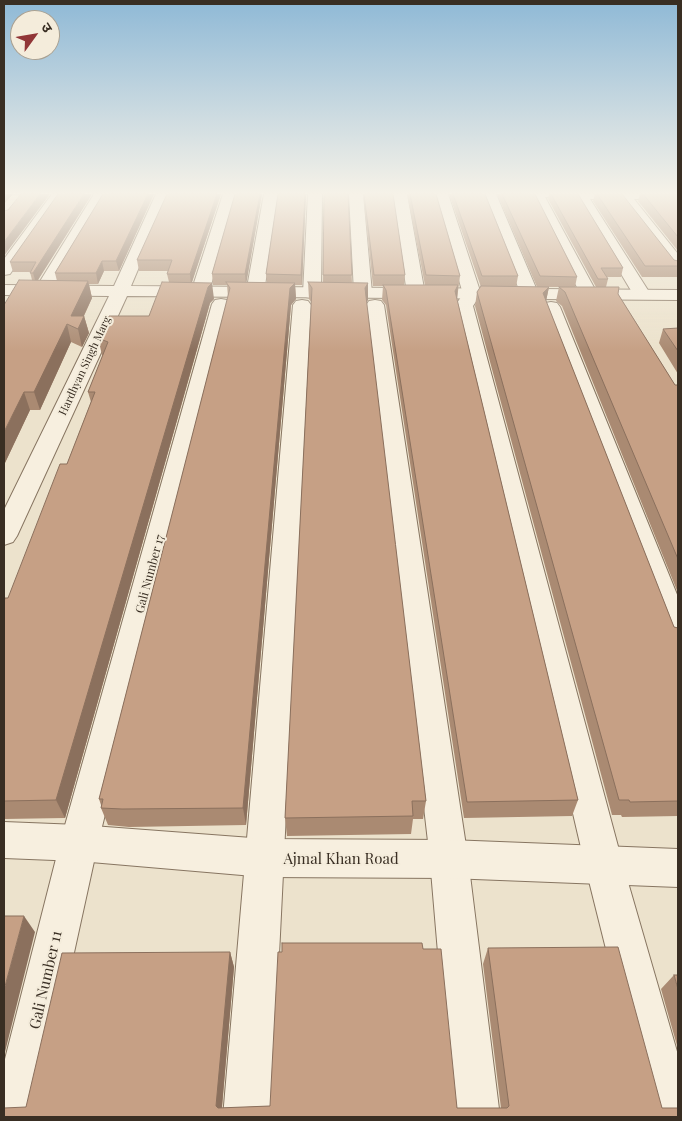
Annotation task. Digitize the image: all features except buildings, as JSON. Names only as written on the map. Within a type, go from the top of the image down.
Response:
[{"type":"street","points":[[4,270],[21,246]]},
{"type":"street","points":[[43,291],[70,246]]},
{"type":"street","name":"Hardhyan Singh Marg","points":[[4,536],[118,297],[140,246]]},
{"type":"street","name":"Gali Number 17","points":[[79,843],[211,298],[220,246]]},
{"type":"street","points":[[256,293],[263,246]]},
{"type":"street","points":[[247,1117],[311,246]]},
{"type":"street","points":[[362,246],[449,859],[476,1117]]},
{"type":"street","points":[[408,246],[416,294]]},
{"type":"street","points":[[454,246],[604,865],[672,1117]]},
{"type":"street","points":[[510,246],[530,295]]},
{"type":"street","points":[[563,246],[589,295]]},
{"type":"street","points":[[613,246],[642,295]]},
{"type":"street","points":[[663,246],[678,265]]},
{"type":"street","points":[[4,290],[118,297],[307,299],[468,300],[530,295],[678,295]]},
{"type":"street","points":[[4,304],[118,297],[211,298],[256,293],[307,299]]},
{"type":"street","points":[[369,299],[416,294],[468,300],[628,311],[678,308]]},
{"type":"street","points":[[551,306],[678,634]]},
{"type":"street","name":"Ajmal Khan Road","points":[[4,840],[79,843],[265,858],[449,859],[678,868]]},
{"type":"street","name":"Gali Number 11","points":[[14,1117],[79,843]]}]
